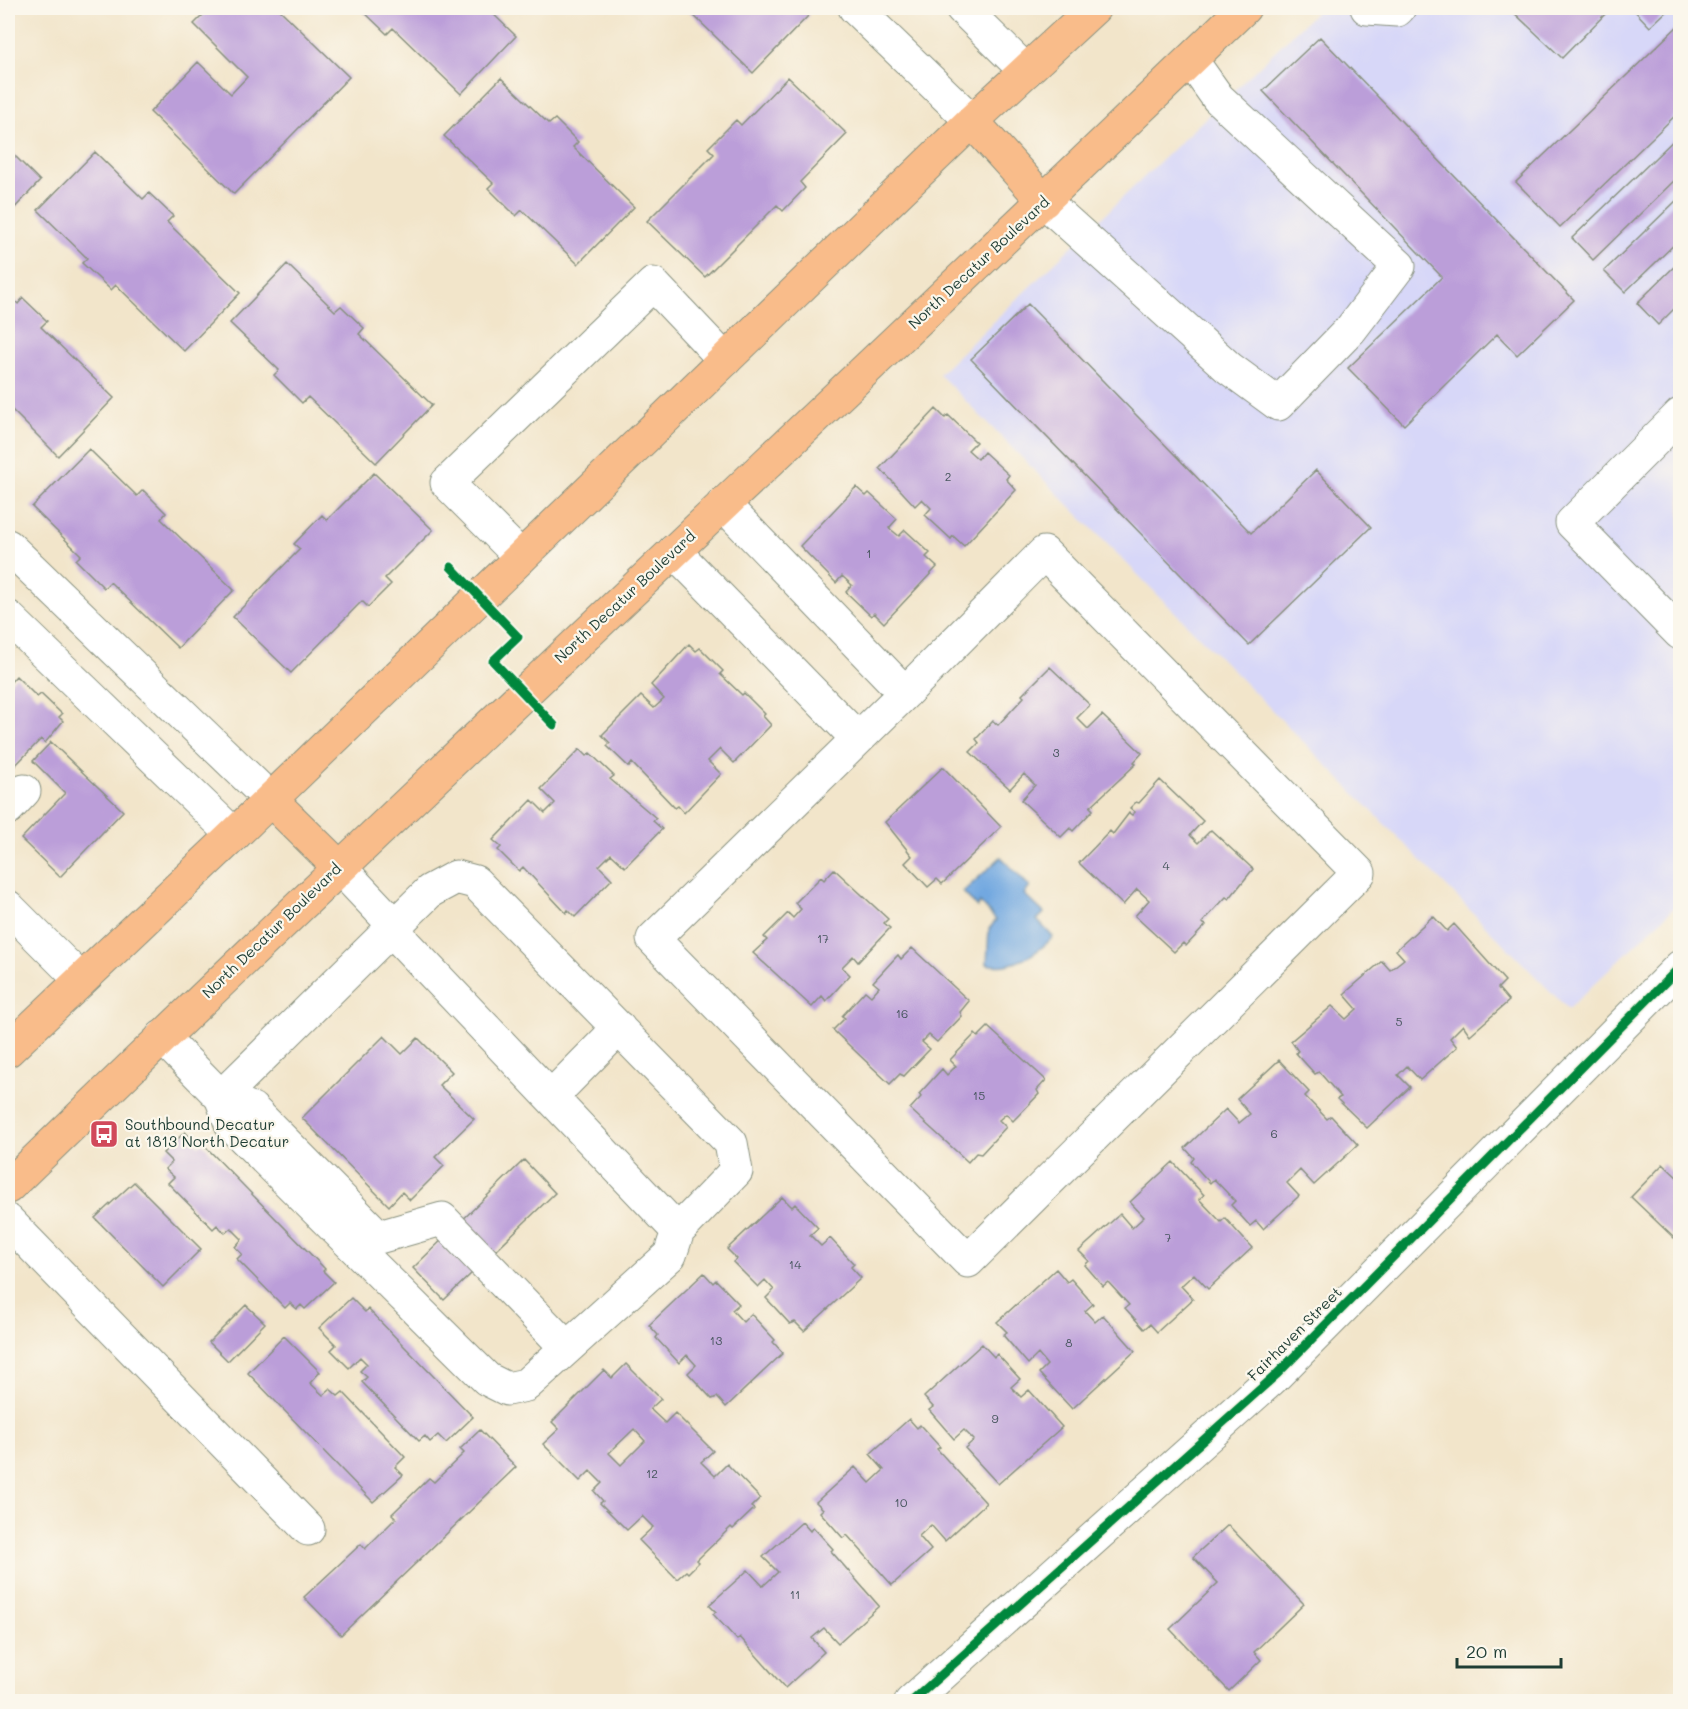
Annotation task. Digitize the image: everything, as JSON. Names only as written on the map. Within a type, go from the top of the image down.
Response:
[{"type":"main road","points":[[8,1050],[271,800],[972,121],[1094,8]]},
{"type":"main road","name":"North Decatur Boulevard","points":[[8,1187],[339,867],[1044,201],[1244,8]]},
{"type":"main road","points":[[972,121],[1044,201]]},
{"type":"main road","points":[[271,800],[339,867]]},
{"type":"street","points":[[855,8],[972,121]]},
{"type":"street","points":[[962,8],[1026,70]]},
{"type":"street","points":[[1367,8],[1397,10],[1399,8]]},
{"type":"street","points":[[1044,201],[1229,368],[1278,404],[1351,329],[1398,266],[1218,98],[1191,60]]},
{"type":"street","points":[[521,557],[447,483],[455,475],[653,284],[725,360]]},
{"type":"street","points":[[1680,415],[1572,523],[1680,633]]},
{"type":"street","points":[[723,504],[905,693]]},
{"type":"street","points":[[8,546],[271,800]]},
{"type":"street","points":[[674,551],[857,738]]},
{"type":"street","points":[[1044,553],[1359,873],[968,1261],[653,939],[905,693],[1044,553]]},
{"type":"street","points":[[13,633],[234,835]]},
{"type":"street","points":[[339,867],[395,926],[403,942],[678,1231]]},
{"type":"street","points":[[162,1037],[220,1097],[232,1126],[487,1379],[507,1389],[526,1385],[670,1255],[678,1231],[736,1171],[731,1143],[475,882],[456,877],[430,891],[220,1097]]},
{"type":"street","points":[[8,907],[81,980]]},
{"type":"street","name":"Fairhaven Street","points":[[911,1701],[1276,1375],[1680,968]]},
{"type":"street","points":[[551,1097],[619,1028]]},
{"type":"street","points":[[220,1097],[252,1109],[379,1237],[442,1219],[567,1348]]},
{"type":"street","points":[[8,1221],[308,1529]]},
{"type":"shaded area","points":[[1320,8],[1680,8],[1680,902],[1568,1009],[939,374]]},
{"type":"water","points":[[1001,857],[1030,887],[1024,894],[1044,913],[1037,920],[1053,937],[1040,949],[1023,959],[996,966],[987,964],[989,929],[996,920],[980,903],[977,907],[963,892]]},
{"type":"building","points":[[210,8],[278,8],[349,77],[234,194],[150,112],[198,62],[231,94],[247,77],[194,24]]},
{"type":"building","points":[[360,8],[487,8],[516,36],[461,94],[393,28],[387,34]]},
{"type":"building","points":[[686,8],[801,8],[809,15],[753,73]]},
{"type":"building","points":[[1509,8],[1611,8],[1562,58]]},
{"type":"building","points":[[1632,8],[1670,8],[1650,27]]},
{"type":"building","points":[[1680,24],[1680,111],[1560,227],[1516,182]]},
{"type":"building","points":[[1320,37],[1574,300],[1517,355],[1497,334],[1404,425],[1348,368],[1442,277],[1263,91]]},
{"type":"building","points":[[788,77],[847,134],[800,182],[805,188],[783,211],[777,205],[705,277],[647,221],[714,154],[708,148],[736,120],[741,125]]},
{"type":"building","points":[[501,78],[549,124],[555,119],[578,142],[573,147],[634,207],[578,264],[522,210],[516,216],[488,188],[493,183],[444,136]]},
{"type":"building","points":[[1680,134],[1680,175],[1593,260],[1572,238]]},
{"type":"building","points":[[8,149],[40,181],[8,215]]},
{"type":"building","points":[[95,152],[143,199],[149,193],[173,216],[167,222],[240,293],[184,351],[116,285],[111,290],[82,263],[87,258],[38,210]]},
{"type":"building","points":[[1680,197],[1680,239],[1625,292],[1604,271]]},
{"type":"building","points":[[1680,261],[1680,303],[1658,325],[1637,303]]},
{"type":"building","points":[[287,264],[335,311],[341,306],[364,328],[359,334],[432,405],[376,463],[308,397],[302,403],[274,375],[279,370],[230,323]]},
{"type":"building","points":[[8,294],[18,304],[23,298],[47,321],[41,327],[114,398],[58,456],[8,406]]},
{"type":"building","points":[[1028,304],[1251,533],[1316,470],[1371,527],[1249,645],[971,359]]},
{"type":"building","points":[[936,409],[945,418],[948,415],[976,442],[968,450],[978,459],[984,452],[1009,475],[1006,479],[1016,490],[964,546],[953,536],[951,539],[925,515],[931,508],[922,499],[915,506],[880,468]]},
{"type":"building","points":[[89,449],[137,496],[143,490],[166,513],[161,519],[234,590],[178,648],[110,582],[104,588],[76,560],[81,555],[32,507]]},
{"type":"building","points":[[374,473],[433,530],[385,578],[391,584],[368,607],[362,601],[291,673],[233,617],[300,549],[294,544],[322,515],[327,520]]},
{"type":"building","points":[[856,487],[866,496],[869,493],[897,519],[889,528],[899,536],[905,530],[930,553],[926,557],[937,567],[884,623],[874,613],[871,616],[846,592],[852,585],[842,576],[836,583],[800,546]]},
{"type":"building","points":[[689,644],[696,651],[700,648],[723,671],[720,674],[765,714],[763,716],[771,725],[734,763],[720,749],[708,761],[721,774],[684,813],[678,806],[675,808],[632,763],[629,767],[607,746],[610,743],[602,735],[641,696],[654,708],[664,699],[651,685]]},
{"type":"building","points":[[1050,667],[1090,705],[1077,718],[1088,729],[1102,715],[1142,753],[1134,762],[1136,764],[1090,807],[1093,810],[1073,831],[1070,828],[1061,837],[1021,800],[1035,785],[1024,774],[1010,789],[970,752],[979,743],[976,739],[993,721],[998,725],[1024,697],[1022,695]]},
{"type":"building","points":[[16,676],[37,697],[41,694],[62,714],[59,717],[63,721],[45,743],[41,739],[8,773],[8,685]]},
{"type":"building","points":[[51,742],[123,811],[60,877],[21,839],[65,793],[33,761]]},
{"type":"building","points":[[580,749],[587,756],[590,753],[614,776],[610,779],[656,818],[653,821],[662,829],[625,867],[611,854],[599,866],[612,879],[575,917],[568,910],[566,913],[523,867],[519,871],[498,850],[501,847],[493,840],[532,800],[545,813],[555,803],[541,789]]},
{"type":"building","points":[[943,767],[1001,827],[942,884],[937,879],[928,887],[905,863],[912,856],[885,822]]},
{"type":"building","points":[[1160,780],[1203,821],[1190,835],[1198,843],[1211,830],[1253,869],[1229,899],[1226,897],[1202,923],[1206,925],[1186,946],[1183,943],[1174,952],[1135,916],[1149,900],[1137,889],[1123,905],[1079,863],[1110,831],[1113,834],[1129,813],[1132,815],[1135,812],[1130,808],[1136,802],[1139,803]]},
{"type":"building","points":[[834,869],[888,919],[884,923],[890,928],[858,962],[853,956],[842,967],[850,975],[826,1001],[822,996],[812,1007],[753,953],[767,940],[764,937],[788,913],[793,918],[801,909],[795,903],[821,877],[824,880]]},
{"type":"building","points":[[1433,916],[1447,931],[1454,924],[1505,981],[1498,988],[1509,1001],[1470,1035],[1463,1025],[1450,1038],[1457,1047],[1420,1080],[1407,1066],[1398,1075],[1410,1087],[1367,1128],[1337,1099],[1341,1097],[1319,1072],[1315,1074],[1296,1053],[1298,1051],[1291,1041],[1332,1006],[1346,1019],[1357,1009],[1344,994],[1382,961],[1390,970],[1404,959],[1396,950]]},
{"type":"building","points":[[912,948],[969,1001],[960,1012],[962,1016],[937,1042],[929,1035],[922,1042],[930,1049],[904,1076],[900,1074],[890,1084],[833,1030],[845,1018],[842,1016],[865,991],[871,996],[879,987],[873,982],[898,955],[901,959]]},
{"type":"building","points":[[988,1027],[1046,1080],[1037,1090],[1039,1094],[1013,1121],[1006,1114],[999,1120],[1006,1127],[981,1154],[976,1153],[968,1162],[910,1109],[921,1097],[919,1094],[942,1069],[947,1075],[956,1066],[950,1060],[975,1034],[978,1037]]},
{"type":"building","points":[[384,1036],[402,1054],[418,1038],[452,1072],[439,1085],[474,1119],[435,1157],[444,1166],[410,1200],[402,1192],[389,1206],[302,1118]]},
{"type":"building","points":[[1279,1060],[1309,1092],[1305,1096],[1327,1119],[1331,1116],[1358,1145],[1314,1185],[1300,1170],[1287,1183],[1299,1196],[1263,1229],[1256,1221],[1250,1226],[1231,1205],[1235,1201],[1214,1179],[1210,1183],[1191,1162],[1194,1158],[1185,1148],[1226,1109],[1239,1123],[1250,1114],[1237,1099]]},
{"type":"building","points":[[185,1132],[199,1146],[202,1143],[325,1269],[323,1271],[334,1282],[305,1309],[301,1305],[297,1309],[290,1303],[285,1308],[237,1259],[242,1254],[235,1247],[242,1239],[231,1228],[225,1233],[217,1225],[213,1229],[168,1183],[174,1177],[165,1169],[172,1162],[163,1153]]},
{"type":"building","points":[[524,1160],[555,1193],[444,1300],[413,1268]]},
{"type":"building","points":[[1173,1162],[1204,1195],[1199,1199],[1221,1222],[1225,1218],[1252,1248],[1208,1289],[1194,1274],[1181,1286],[1193,1299],[1157,1332],[1150,1324],[1144,1329],[1125,1308],[1129,1305],[1108,1282],[1103,1286],[1085,1265],[1089,1261],[1079,1251],[1120,1214],[1132,1228],[1144,1217],[1130,1202]]},
{"type":"building","points":[[1663,1164],[1680,1180],[1680,1232],[1674,1238],[1631,1197]]},
{"type":"building","points":[[134,1182],[201,1249],[163,1287],[95,1218]]},
{"type":"building","points":[[782,1197],[792,1207],[795,1204],[818,1228],[810,1235],[821,1246],[830,1238],[854,1264],[851,1267],[861,1278],[804,1331],[795,1322],[790,1324],[766,1298],[774,1290],[765,1280],[758,1287],[733,1262],[737,1259],[727,1249]]},
{"type":"building","points":[[1056,1269],[1067,1282],[1071,1279],[1093,1304],[1085,1311],[1095,1322],[1103,1315],[1135,1351],[1072,1409],[1039,1373],[1047,1365],[1038,1354],[1028,1364],[1003,1335],[1007,1332],[997,1322]]},
{"type":"building","points":[[704,1273],[713,1283],[716,1280],[739,1304],[732,1310],[743,1322],[751,1314],[775,1340],[773,1342],[783,1353],[726,1407],[717,1397],[712,1399],[688,1373],[696,1365],[687,1355],[679,1363],[656,1338],[658,1335],[649,1325]]},
{"type":"building","points":[[351,1298],[365,1312],[368,1309],[473,1417],[446,1443],[438,1435],[430,1442],[425,1436],[419,1441],[362,1382],[367,1377],[360,1371],[367,1364],[360,1357],[349,1368],[331,1350],[336,1345],[319,1328]]},
{"type":"building","points":[[246,1305],[265,1323],[228,1361],[209,1342]]},
{"type":"building","points":[[284,1336],[320,1372],[310,1383],[323,1395],[330,1389],[338,1396],[343,1392],[405,1457],[395,1467],[403,1475],[373,1502],[248,1373]]},
{"type":"building","points":[[982,1344],[994,1357],[997,1354],[1020,1379],[1011,1387],[1021,1397],[1029,1390],[1062,1427],[998,1484],[965,1448],[974,1440],[964,1430],[954,1439],[929,1410],[933,1407],[924,1397]]},
{"type":"building","points":[[626,1364],[661,1399],[650,1409],[665,1423],[675,1413],[713,1451],[701,1462],[715,1476],[727,1464],[760,1498],[751,1507],[754,1509],[733,1529],[731,1527],[697,1560],[699,1562],[688,1573],[686,1571],[677,1579],[639,1540],[653,1527],[642,1516],[627,1530],[600,1503],[603,1501],[594,1491],[602,1483],[590,1471],[580,1481],[543,1444],[559,1429],[552,1422],[604,1370],[612,1378]],"holes":[[[634,1429],[645,1441],[621,1465],[609,1453]]]},
{"type":"building","points":[[909,1419],[917,1428],[920,1425],[940,1447],[937,1449],[986,1503],[945,1541],[931,1525],[919,1536],[931,1550],[892,1585],[847,1535],[843,1538],[820,1512],[823,1509],[816,1502],[855,1467],[870,1483],[884,1470],[870,1454]]},
{"type":"building","points":[[480,1430],[516,1467],[341,1635],[304,1597],[361,1544],[365,1549],[396,1518],[392,1514],[429,1478],[434,1482],[464,1453],[460,1449]]},
{"type":"building","points":[[802,1522],[810,1531],[813,1527],[879,1606],[838,1643],[824,1628],[812,1638],[824,1652],[785,1688],[740,1637],[737,1640],[713,1614],[716,1612],[709,1605],[748,1570],[763,1586],[778,1572],[763,1557]]},
{"type":"building","points":[[1228,1525],[1304,1604],[1254,1652],[1261,1660],[1229,1691],[1170,1629],[1218,1583],[1193,1557]]},
{"type":"cycle path","points":[[451,567],[518,637],[493,661],[554,725]]},
{"type":"cycle path","points":[[911,1702],[1276,1375],[1680,967]]},
{"type":"place","name":"Southbound Decatur at 1813 North Decatur","points":[[104,1134]]}]
